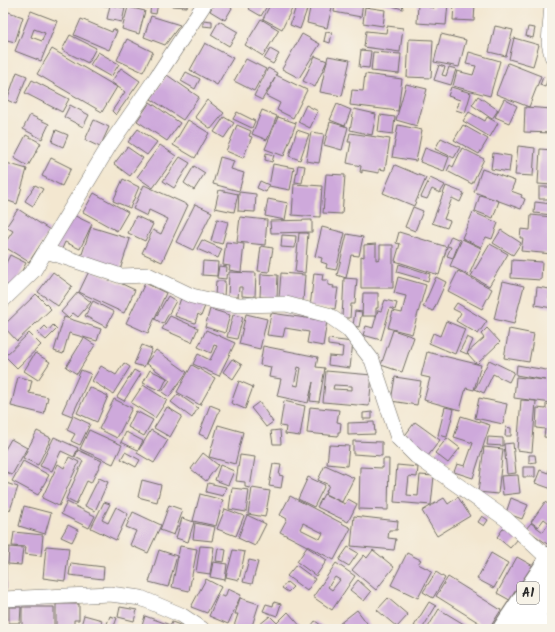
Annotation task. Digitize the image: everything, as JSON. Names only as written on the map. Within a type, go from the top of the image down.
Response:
[{"type":"highway","name":"A1","points":[[504,629],[551,559]]},
{"type":"highway","name":"A1","points":[[528,622],[552,587]]},
{"type":"street","points":[[3,300],[34,270],[109,146],[205,3]]},
{"type":"street","points":[[552,4],[549,43],[552,56]]},
{"type":"street","points":[[46,251],[121,276],[148,275],[192,296],[218,302],[240,305],[286,304],[328,315],[348,329],[372,360],[398,438],[416,456],[506,519],[551,559]]},
{"type":"street","points":[[3,599],[110,594],[141,598],[182,615],[202,629]]},
{"type":"street","points":[[528,622],[552,627]]},
{"type":"building","points":[[108,3],[108,6],[85,4]]},
{"type":"building","points":[[127,3],[149,3],[148,8],[127,5]]},
{"type":"building","points":[[151,3],[158,3],[156,14],[150,13]]},
{"type":"building","points":[[172,3],[188,3],[187,7],[172,6]]},
{"type":"building","points":[[214,3],[223,3],[232,8],[225,20],[210,11]]},
{"type":"building","points":[[253,3],[269,3],[261,16],[249,9]]},
{"type":"building","points":[[271,3],[295,3],[282,29],[263,19]]},
{"type":"building","points":[[297,3],[309,4],[300,29],[290,25]]},
{"type":"building","points":[[311,3],[333,3],[327,28],[307,23]]},
{"type":"building","points":[[335,3],[363,3],[361,17],[334,12]]},
{"type":"building","points":[[381,3],[402,3],[403,9]]},
{"type":"building","points":[[418,3],[429,3],[429,7],[434,8],[434,3],[448,3],[446,25],[417,23]]},
{"type":"building","points":[[454,3],[475,3],[474,21],[453,20]]},
{"type":"building","points":[[507,3],[531,3],[531,5],[508,6]]},
{"type":"building","points":[[110,5],[125,8],[122,22],[107,19]]},
{"type":"building","points":[[128,7],[145,11],[139,34],[122,29]]},
{"type":"building","points":[[365,7],[385,10],[383,26],[363,23]]},
{"type":"building","points":[[3,10],[23,17],[15,42],[3,39]]},
{"type":"building","points":[[31,11],[57,21],[41,61],[15,51]],"holes":[[[34,29],[45,33],[42,41],[31,37]]]},
{"type":"building","points":[[151,16],[180,25],[165,45],[144,37]]},
{"type":"building","points":[[81,19],[112,32],[113,29],[117,31],[109,50],[74,35]]},
{"type":"building","points":[[261,19],[279,30],[263,56],[245,45]]},
{"type":"building","points":[[203,20],[212,21],[212,27],[203,26]]},
{"type":"building","points":[[219,21],[238,32],[229,46],[211,35]]},
{"type":"building","points":[[387,26],[403,28],[400,52],[364,47],[366,31],[386,33]]},
{"type":"building","points":[[495,26],[513,30],[506,56],[489,52]]},
{"type":"building","points":[[528,27],[535,28],[533,38],[526,36]]},
{"type":"building","points":[[326,32],[332,33],[330,43],[324,41]]},
{"type":"building","points":[[302,34],[320,44],[299,78],[282,69]]},
{"type":"building","points":[[441,34],[466,40],[459,67],[434,62]]},
{"type":"building","points":[[70,35],[96,48],[88,63],[62,50]]},
{"type":"building","points":[[514,38],[539,45],[533,66],[509,59]]},
{"type":"building","points":[[127,39],[153,52],[143,72],[117,60]]},
{"type":"building","points":[[409,39],[433,40],[431,78],[407,77]]},
{"type":"building","points":[[205,43],[233,58],[217,85],[190,70]]},
{"type":"building","points":[[52,49],[117,87],[102,112],[37,74]]},
{"type":"building","points":[[270,49],[279,54],[273,64],[264,59]]},
{"type":"building","points":[[361,50],[371,51],[369,68],[359,67]]},
{"type":"building","points":[[98,52],[119,64],[111,77],[90,65]]},
{"type":"building","points":[[373,52],[401,54],[399,74],[371,71]]},
{"type":"building","points":[[469,52],[500,61],[490,96],[453,86],[457,71],[473,75],[476,66],[466,64]]},
{"type":"building","points":[[315,56],[327,61],[315,87],[303,81]]},
{"type":"building","points":[[328,56],[350,60],[342,96],[320,92]]},
{"type":"building","points":[[246,59],[266,69],[254,91],[234,81]]},
{"type":"building","points":[[508,63],[541,76],[529,107],[496,94]]},
{"type":"building","points":[[439,65],[445,67],[442,75],[446,76],[449,67],[456,69],[451,85],[434,80]]},
{"type":"building","points":[[121,68],[140,81],[116,115],[112,111],[125,92],[111,82]]},
{"type":"building","points":[[268,68],[277,73],[276,75],[307,90],[293,118],[277,110],[280,103],[266,96],[275,78],[262,100],[254,96]]},
{"type":"building","points":[[17,72],[27,76],[16,104],[7,100]]},
{"type":"building","points":[[186,72],[200,79],[195,89],[181,81]]},
{"type":"building","points":[[365,74],[402,79],[398,111],[350,105],[352,90],[363,91]]},
{"type":"building","points":[[167,75],[199,97],[183,120],[151,99]]},
{"type":"building","points":[[543,77],[548,78],[545,87],[540,85]]},
{"type":"building","points":[[32,80],[69,99],[62,112],[25,93]]},
{"type":"building","points":[[406,84],[427,89],[417,126],[396,120]]},
{"type":"building","points":[[451,87],[471,93],[465,113],[456,110],[460,100],[448,96]]},
{"type":"building","points":[[478,96],[498,110],[492,119],[472,105]]},
{"type":"building","points":[[504,99],[517,106],[509,123],[495,117]]},
{"type":"building","points":[[207,100],[224,113],[211,129],[195,117]]},
{"type":"building","points":[[150,102],[180,123],[167,141],[137,121]]},
{"type":"building","points":[[337,104],[351,110],[345,126],[330,120]]},
{"type":"building","points":[[70,105],[89,115],[83,127],[64,117]]},
{"type":"building","points":[[306,105],[318,111],[310,128],[298,122]]},
{"type":"building","points":[[525,107],[552,109],[552,133],[524,132]]},
{"type":"building","points":[[354,109],[376,114],[372,135],[350,130]]},
{"type":"building","points":[[262,110],[277,116],[267,140],[252,134]]},
{"type":"building","points":[[237,112],[255,121],[252,128],[233,119]]},
{"type":"building","points":[[469,112],[485,121],[487,117],[498,123],[490,137],[463,121]]},
{"type":"building","points":[[30,115],[49,124],[42,139],[23,129]]},
{"type":"building","points":[[380,115],[395,117],[393,134],[378,132]]},
{"type":"building","points":[[224,117],[234,123],[224,138],[214,132]]},
{"type":"building","points":[[278,117],[296,123],[284,156],[265,149]]},
{"type":"building","points":[[94,120],[109,127],[100,147],[85,140]]},
{"type":"building","points":[[188,120],[209,133],[195,158],[173,145]]},
{"type":"building","points":[[330,122],[348,127],[342,150],[324,145]]},
{"type":"building","points":[[237,125],[251,131],[249,136],[252,137],[243,158],[226,151]]},
{"type":"building","points":[[398,125],[422,130],[416,161],[392,157]]},
{"type":"building","points":[[463,125],[488,139],[479,154],[454,140]]},
{"type":"building","points":[[138,129],[157,142],[147,155],[128,142]]},
{"type":"building","points":[[56,130],[68,135],[63,147],[52,142]]},
{"type":"building","points":[[297,130],[309,134],[300,160],[289,156]]},
{"type":"building","points":[[311,132],[324,134],[319,163],[306,161]]},
{"type":"building","points":[[350,133],[390,139],[385,170],[379,169],[379,173],[362,170],[362,173],[360,172],[361,166],[347,163],[351,142],[348,142]]},
{"type":"building","points":[[26,135],[41,143],[28,166],[14,158]]},
{"type":"building","points":[[441,138],[460,147],[454,158],[435,149]]},
{"type":"building","points":[[160,145],[176,156],[153,188],[137,177]]},
{"type":"building","points":[[518,146],[535,148],[533,176],[515,175]]},
{"type":"building","points":[[127,147],[143,158],[130,176],[114,164]]},
{"type":"building","points":[[425,148],[449,157],[444,171],[420,162]]},
{"type":"building","points":[[462,148],[484,159],[472,184],[447,171],[450,165],[453,167]]},
{"type":"building","points":[[540,149],[552,150],[552,185],[538,184]]},
{"type":"building","points":[[266,153],[274,155],[272,162],[265,160]]},
{"type":"building","points":[[493,153],[511,156],[509,172],[491,169]]},
{"type":"building","points":[[180,157],[190,163],[174,188],[163,181]]},
{"type":"building","points":[[220,157],[234,161],[231,169],[244,173],[239,191],[213,184]]},
{"type":"building","points":[[51,158],[71,168],[62,186],[42,176]]},
{"type":"building","points":[[3,162],[27,169],[17,204],[3,199]]},
{"type":"building","points":[[273,164],[294,168],[290,190],[269,186]]},
{"type":"building","points":[[298,165],[305,166],[302,183],[295,182]]},
{"type":"building","points":[[395,165],[426,178],[414,206],[383,193]]},
{"type":"building","points":[[194,166],[205,173],[194,190],[184,183]]},
{"type":"building","points":[[482,169],[515,181],[511,191],[522,195],[521,197],[525,199],[521,209],[474,192]]},
{"type":"building","points":[[326,174],[345,175],[342,214],[323,213]]},
{"type":"building","points":[[430,178],[445,185],[440,193],[432,189],[427,199],[421,197]]},
{"type":"building","points":[[123,179],[139,187],[130,208],[113,201]]},
{"type":"building","points":[[260,181],[269,185],[266,192],[257,188]]},
{"type":"building","points":[[294,184],[322,186],[320,217],[292,215]]},
{"type":"building","points":[[35,185],[43,189],[33,206],[25,201]]},
{"type":"building","points":[[144,185],[188,205],[162,262],[142,253],[153,230],[161,234],[168,219],[149,210],[147,216],[133,209]]},
{"type":"building","points":[[446,186],[464,193],[460,202],[452,198],[444,219],[450,221],[447,228],[432,223]]},
{"type":"building","points":[[539,187],[552,187],[552,199],[539,199]]},
{"type":"building","points":[[219,190],[238,194],[234,212],[215,208]]},
{"type":"building","points":[[239,192],[256,194],[255,212],[238,211]]},
{"type":"building","points":[[94,193],[128,212],[117,231],[83,212]]},
{"type":"building","points":[[480,195],[499,201],[493,218],[475,211]]},
{"type":"building","points":[[268,199],[288,203],[285,220],[265,216]]},
{"type":"building","points":[[535,202],[552,204],[552,215],[534,213]]},
{"type":"building","points":[[195,204],[212,212],[193,250],[176,242]]},
{"type":"building","points":[[413,207],[423,211],[415,231],[405,227]]},
{"type":"building","points":[[18,209],[50,230],[29,262],[3,246],[13,231],[6,227]]},
{"type":"building","points":[[473,212],[498,223],[492,239],[486,237],[481,247],[462,238]]},
{"type":"building","points":[[69,213],[92,224],[80,249],[65,242],[61,251],[53,247]]},
{"type":"building","points":[[531,215],[552,217],[552,254],[521,251],[523,238],[520,238],[521,229],[530,230]]},
{"type":"building","points":[[136,216],[153,224],[145,241],[128,233]]},
{"type":"building","points":[[240,217],[267,220],[265,245],[237,242]]},
{"type":"building","points":[[217,219],[228,222],[222,244],[211,241]]},
{"type":"building","points":[[312,220],[312,232],[271,233],[270,221]]},
{"type":"building","points":[[91,227],[130,239],[120,270],[81,257]]},
{"type":"building","points":[[322,227],[345,233],[336,270],[326,268],[327,264],[321,262],[322,258],[315,256]]},
{"type":"building","points":[[501,230],[521,243],[513,255],[493,243]]},
{"type":"building","points":[[399,232],[447,247],[439,275],[395,261],[400,244],[396,243]]},
{"type":"building","points":[[299,233],[308,233],[305,273],[295,272]]},
{"type":"building","points":[[347,234],[363,237],[359,256],[351,255],[346,278],[337,275]]},
{"type":"building","points":[[282,235],[296,236],[295,248],[281,247]]},
{"type":"building","points":[[451,236],[460,240],[453,258],[447,256],[451,247],[447,246]]},
{"type":"building","points":[[462,239],[481,248],[469,275],[450,266]]},
{"type":"building","points":[[202,240],[222,249],[218,258],[197,249]]},
{"type":"building","points":[[226,242],[244,244],[241,272],[229,270],[230,266],[223,265]]},
{"type":"building","points":[[376,244],[376,260],[380,259],[380,245],[393,245],[393,288],[361,288],[361,256],[364,257],[364,245]]},
{"type":"building","points":[[490,244],[508,254],[489,286],[471,276]]},
{"type":"building","points":[[261,246],[273,248],[269,272],[258,271]]},
{"type":"building","points":[[10,255],[26,263],[13,288],[3,283],[3,269]]},
{"type":"building","points":[[512,260],[542,262],[541,280],[511,278]]},
{"type":"building","points":[[203,261],[218,262],[217,276],[202,275]]},
{"type":"building","points":[[548,263],[552,263],[552,277],[550,278]]},
{"type":"building","points":[[399,264],[430,274],[428,281],[397,272]]},
{"type":"building","points":[[219,266],[227,267],[226,279],[217,278]]},
{"type":"building","points":[[90,269],[135,290],[124,313],[79,292]]},
{"type":"building","points":[[458,271],[492,289],[482,309],[448,291]]},
{"type":"building","points":[[53,272],[72,286],[58,306],[38,292]]},
{"type":"building","points":[[229,272],[256,273],[255,297],[242,296],[242,287],[239,287],[238,298],[228,298]]},
{"type":"building","points":[[281,273],[305,275],[303,301],[279,298]]},
{"type":"building","points":[[314,273],[323,274],[322,280],[328,280],[328,285],[334,286],[333,288],[338,288],[335,309],[310,307]]},
{"type":"building","points":[[261,274],[278,275],[277,298],[260,297]]},
{"type":"building","points":[[398,277],[426,285],[412,334],[388,328],[393,311],[402,313],[406,296],[394,293]]},
{"type":"building","points":[[436,277],[446,282],[433,311],[423,307]]},
{"type":"building","points":[[344,278],[357,279],[355,304],[351,304],[350,318],[342,318]]},
{"type":"building","points":[[216,281],[225,281],[224,297],[215,296]]},
{"type":"building","points":[[503,281],[524,286],[514,324],[494,319]]},
{"type":"building","points":[[145,283],[166,293],[148,333],[126,323]]},
{"type":"building","points":[[537,287],[550,289],[549,299],[552,300],[552,308],[535,305]]},
{"type":"building","points":[[78,292],[91,302],[78,317],[73,313],[68,318],[61,312]]},
{"type":"building","points":[[363,293],[378,293],[378,308],[376,308],[376,316],[362,316]]},
{"type":"building","points":[[36,294],[51,309],[17,341],[3,326]]},
{"type":"building","points":[[168,296],[176,301],[163,324],[155,319]]},
{"type":"building","points":[[181,298],[205,306],[201,316],[198,314],[195,323],[175,316]]},
{"type":"building","points":[[385,300],[397,303],[395,310],[390,308],[381,340],[363,335],[366,326],[373,328],[378,310],[381,311]]},
{"type":"building","points":[[93,301],[114,312],[106,327],[85,316]]},
{"type":"building","points":[[457,303],[487,321],[478,334],[456,321],[461,313],[453,309]]},
{"type":"building","points":[[210,309],[230,315],[225,333],[205,327]]},
{"type":"building","points":[[355,311],[362,312],[359,327],[353,326]]},
{"type":"building","points":[[271,313],[327,321],[323,346],[307,343],[309,332],[285,328],[283,337],[267,335]]},
{"type":"building","points":[[246,314],[267,319],[260,349],[239,344]]},
{"type":"building","points":[[233,315],[243,317],[237,339],[227,337]]},
{"type":"building","points":[[170,316],[198,328],[192,342],[162,329]]},
{"type":"building","points":[[64,317],[101,329],[97,341],[69,333],[63,354],[54,351]]},
{"type":"building","points":[[446,321],[465,329],[455,354],[429,343],[433,333],[440,336]]},
{"type":"building","points":[[53,325],[57,329],[46,340],[38,333],[45,326],[49,330]]},
{"type":"building","points":[[487,328],[500,342],[477,364],[467,353],[484,338],[481,334]]},
{"type":"building","points":[[509,329],[534,334],[529,362],[504,358]]},
{"type":"building","points":[[206,330],[235,343],[219,376],[193,364],[198,354],[210,360],[217,346],[214,345],[211,353],[198,347]]},
{"type":"building","points":[[393,330],[414,337],[402,372],[381,365]]},
{"type":"building","points":[[29,333],[41,345],[17,368],[5,356]]},
{"type":"building","points":[[467,337],[473,340],[467,354],[460,351]]},
{"type":"building","points":[[84,338],[95,345],[77,374],[66,367]]},
{"type":"building","points":[[328,339],[353,342],[350,368],[328,365],[329,356],[342,357],[343,347],[328,345]]},
{"type":"building","points":[[142,345],[152,349],[144,367],[134,364]]},
{"type":"building","points":[[263,346],[318,357],[316,367],[325,368],[319,402],[310,401],[313,382],[308,403],[277,396],[281,379],[269,377],[271,367],[260,365]],"holes":[[[298,367],[301,368],[298,386],[294,385]]]},
{"type":"building","points":[[156,350],[187,372],[169,397],[162,392],[170,380],[146,363]]},
{"type":"building","points":[[427,352],[481,365],[474,390],[466,388],[460,410],[424,400],[430,378],[421,376]]},
{"type":"building","points":[[35,353],[50,362],[38,380],[24,371]]},
{"type":"building","points":[[232,359],[242,365],[233,379],[223,372]]},
{"type":"building","points":[[489,360],[514,372],[509,382],[493,374],[484,393],[475,389]]},
{"type":"building","points":[[124,363],[130,367],[113,394],[92,381],[101,366],[116,375]]},
{"type":"building","points":[[192,365],[215,378],[200,405],[177,392]]},
{"type":"building","points":[[517,365],[552,371],[552,403],[514,398],[516,377],[545,380],[516,375]]},
{"type":"building","points":[[81,370],[91,374],[72,416],[62,412]]},
{"type":"building","points":[[134,370],[141,374],[124,401],[117,397]]},
{"type":"building","points":[[150,370],[167,378],[161,391],[143,383]]},
{"type":"building","points":[[326,371],[372,375],[369,406],[323,402]],"holes":[[[334,385],[352,386],[352,390],[333,389]]]},
{"type":"building","points":[[18,377],[32,380],[29,393],[48,397],[44,414],[11,406]]},
{"type":"building","points":[[395,377],[421,381],[417,405],[391,401]]},
{"type":"building","points":[[239,381],[253,387],[245,409],[231,403]]},
{"type":"building","points":[[143,385],[167,400],[155,418],[131,403]]},
{"type":"building","points":[[89,387],[108,396],[97,422],[77,413]]},
{"type":"building","points":[[178,394],[198,408],[192,418],[171,402]]},
{"type":"building","points":[[479,398],[507,404],[503,424],[475,418]]},
{"type":"building","points":[[114,399],[132,408],[117,438],[99,429]]},
{"type":"building","points":[[521,400],[536,401],[532,452],[517,450]]},
{"type":"building","points":[[284,401],[305,406],[300,436],[285,434],[286,427],[280,426]]},
{"type":"building","points":[[259,402],[273,422],[266,427],[251,408]]},
{"type":"building","points":[[546,404],[552,405],[552,438],[544,437],[545,429],[536,428],[537,408],[546,409]]},
{"type":"building","points":[[210,405],[220,409],[208,438],[199,434]]},
{"type":"building","points":[[167,407],[182,416],[170,437],[154,428]]},
{"type":"building","points":[[310,407],[339,410],[337,422],[341,423],[338,436],[307,433]]},
{"type":"building","points":[[445,407],[454,409],[447,437],[438,435]]},
{"type":"building","points":[[136,411],[153,420],[144,436],[128,427]]},
{"type":"building","points":[[372,412],[372,419],[363,419],[363,413]]},
{"type":"building","points":[[73,416],[90,424],[80,445],[71,441],[75,434],[67,430]]},
{"type":"building","points":[[461,416],[490,425],[473,478],[454,472],[457,464],[465,466],[473,443],[454,437]]},
{"type":"building","points":[[374,422],[375,434],[348,435],[348,423]]},
{"type":"building","points":[[415,422],[440,440],[428,456],[403,438]]},
{"type":"building","points":[[218,425],[243,432],[235,464],[209,457]]},
{"type":"building","points":[[506,427],[511,428],[511,436],[505,436]]},
{"type":"building","points":[[89,430],[122,445],[113,464],[80,449]]},
{"type":"building","points":[[151,430],[168,440],[154,463],[137,453]]},
{"type":"building","points":[[280,430],[281,444],[273,444],[271,431]]},
{"type":"building","points":[[37,431],[51,438],[38,465],[23,458]]},
{"type":"building","points":[[126,432],[143,441],[138,450],[121,442]]},
{"type":"building","points":[[54,437],[78,448],[74,457],[61,451],[52,471],[40,466]]},
{"type":"building","points":[[488,437],[503,438],[503,446],[487,445]]},
{"type":"building","points":[[447,438],[460,448],[448,463],[435,453]]},
{"type":"building","points":[[11,439],[27,448],[12,475],[3,470],[3,453]]},
{"type":"building","points":[[353,441],[382,442],[382,456],[353,454]]},
{"type":"building","points":[[513,443],[516,473],[507,474],[504,444]]},
{"type":"building","points":[[329,445],[349,446],[347,466],[327,464]]},
{"type":"building","points":[[484,447],[503,449],[498,494],[478,492]]},
{"type":"building","points":[[78,450],[102,461],[91,483],[87,481],[76,504],[66,499],[83,461],[75,457]]},
{"type":"building","points":[[125,452],[140,460],[136,467],[121,459]]},
{"type":"building","points":[[203,453],[218,465],[206,481],[191,469]]},
{"type":"building","points":[[240,455],[255,457],[250,488],[245,487],[245,482],[236,481]]},
{"type":"building","points":[[529,455],[535,455],[536,462],[529,463]]},
{"type":"building","points":[[69,457],[79,462],[59,506],[42,498],[58,464],[64,468]]},
{"type":"building","points":[[383,459],[389,459],[388,510],[359,509],[360,467],[383,468]]},
{"type":"building","points":[[23,461],[49,475],[38,495],[12,481]]},
{"type":"building","points":[[273,464],[281,465],[279,475],[283,476],[281,488],[269,486]]},
{"type":"building","points":[[220,465],[234,471],[228,485],[215,480]]},
{"type":"building","points":[[325,465],[354,478],[342,502],[325,494],[329,485],[318,480]]},
{"type":"building","points":[[397,465],[418,467],[417,477],[409,476],[407,495],[418,496],[420,475],[434,476],[431,505],[394,502]]},
{"type":"building","points":[[523,467],[535,467],[535,477],[523,477]]},
{"type":"building","points":[[550,467],[552,468],[552,489],[535,483],[540,470],[548,473]]},
{"type":"building","points":[[518,475],[520,493],[503,495],[501,476]]},
{"type":"building","points":[[308,477],[325,485],[314,507],[298,499]]},
{"type":"building","points":[[99,478],[108,482],[95,511],[85,506]]},
{"type":"building","points":[[142,480],[161,485],[157,502],[138,497]]},
{"type":"building","points":[[3,482],[18,487],[10,510],[3,507]]},
{"type":"building","points":[[208,483],[226,487],[223,496],[206,492]]},
{"type":"building","points":[[232,488],[249,490],[246,512],[229,509]]},
{"type":"building","points":[[252,488],[270,491],[265,517],[248,514]]},
{"type":"building","points":[[200,494],[223,500],[216,526],[193,521]]},
{"type":"building","points":[[324,494],[345,504],[348,499],[357,504],[348,522],[317,507]]},
{"type":"building","points":[[290,496],[351,528],[334,560],[280,532],[287,519],[280,515]],"holes":[[[303,523],[323,533],[320,539],[300,529]]]},
{"type":"building","points":[[458,497],[470,516],[437,536],[422,511],[444,498],[448,504]]},
{"type":"building","points":[[511,498],[528,505],[522,519],[506,513]]},
{"type":"building","points":[[67,502],[95,516],[89,528],[61,514]]},
{"type":"building","points":[[104,502],[110,504],[102,520],[108,523],[116,507],[128,514],[116,540],[91,528]]},
{"type":"building","points":[[545,502],[552,507],[552,543],[550,546],[526,529],[531,523],[543,532],[549,523],[544,519],[538,527],[531,522]]},
{"type":"building","points":[[169,505],[183,510],[174,535],[160,530]]},
{"type":"building","points":[[24,506],[51,513],[45,534],[19,526]]},
{"type":"building","points":[[225,509],[244,516],[236,536],[217,529]]},
{"type":"building","points":[[133,512],[161,525],[148,553],[130,545],[136,531],[126,527]]},
{"type":"building","points":[[247,515],[266,524],[255,546],[238,538]]},
{"type":"building","points":[[354,516],[398,521],[397,530],[389,530],[388,538],[396,539],[394,550],[351,546]]},
{"type":"building","points":[[482,516],[488,520],[484,526],[478,522]]},
{"type":"building","points":[[182,518],[194,522],[188,542],[176,538]]},
{"type":"building","points":[[195,523],[215,527],[212,541],[193,539]]},
{"type":"building","points":[[68,525],[78,530],[72,542],[61,537]]},
{"type":"building","points":[[505,526],[519,538],[510,548],[497,537]]},
{"type":"building","points":[[14,532],[43,535],[41,556],[25,554],[26,547],[12,546]]},
{"type":"building","points":[[46,546],[69,548],[65,581],[43,578]]},
{"type":"building","points":[[180,546],[197,549],[189,591],[172,587]]},
{"type":"building","points":[[200,546],[214,547],[210,574],[196,572]]},
{"type":"building","points":[[9,547],[23,548],[21,565],[8,564]]},
{"type":"building","points":[[307,547],[327,560],[316,576],[297,562]]},
{"type":"building","points":[[348,547],[358,553],[349,566],[339,560]]},
{"type":"building","points":[[218,548],[226,550],[224,562],[216,561]]},
{"type":"building","points":[[159,550],[177,556],[168,587],[149,582]]},
{"type":"building","points":[[233,550],[245,552],[239,580],[226,577]]},
{"type":"building","points":[[373,550],[394,567],[376,590],[352,570],[364,555],[367,558]]},
{"type":"building","points":[[407,553],[421,560],[418,564],[432,571],[418,598],[391,585]]},
{"type":"building","points":[[491,553],[508,563],[494,588],[477,579]]},
{"type":"building","points":[[517,557],[535,567],[515,603],[497,593]]},
{"type":"building","points":[[249,560],[258,562],[252,584],[243,582]]},
{"type":"building","points":[[3,562],[6,562],[6,589],[3,589]]},
{"type":"building","points":[[213,562],[227,564],[225,580],[210,577]]},
{"type":"building","points":[[71,563],[104,567],[103,579],[69,575]]},
{"type":"building","points":[[336,563],[355,576],[332,610],[313,597]],"holes":[[[335,577],[340,580],[332,590],[328,587]]]},
{"type":"building","points":[[296,565],[315,579],[307,591],[287,576]]},
{"type":"building","points":[[436,572],[445,578],[433,598],[423,592]]},
{"type":"building","points":[[448,577],[501,610],[489,629],[436,596]]},
{"type":"building","points":[[206,579],[221,587],[207,613],[191,607]]},
{"type":"building","points":[[358,580],[371,592],[364,601],[350,590]]},
{"type":"building","points":[[287,582],[293,587],[288,592],[282,588]]},
{"type":"building","points":[[228,589],[241,595],[228,624],[209,616],[218,595],[225,597]]},
{"type":"building","points":[[240,598],[259,604],[251,629],[233,629],[238,614],[235,614]]},
{"type":"building","points":[[388,598],[408,615],[397,627],[377,610]]},
{"type":"building","points":[[274,602],[281,604],[277,616],[263,611],[266,604],[273,606]]},
{"type":"building","points":[[429,602],[436,606],[422,629],[420,629],[414,626]]},
{"type":"building","points":[[56,604],[79,604],[79,620],[74,620],[74,628],[56,628]]},
{"type":"building","points":[[9,607],[21,607],[20,623],[9,623]]},
{"type":"building","points":[[22,607],[54,607],[54,629],[22,629]]},
{"type":"building","points":[[120,607],[137,610],[134,621],[118,617]]},
{"type":"building","points":[[439,609],[472,629],[452,629],[448,627],[447,629],[427,629]]},
{"type":"building","points":[[357,610],[370,627],[367,629],[361,629],[360,627],[358,629],[343,629],[339,624]]},
{"type":"building","points":[[288,612],[303,629],[262,629],[259,625],[270,616],[277,623]]},
{"type":"building","points":[[84,615],[102,620],[100,629],[80,629]]},
{"type":"building","points":[[110,616],[117,618],[113,629],[105,629]]},
{"type":"building","points":[[145,616],[170,625],[168,629],[141,629]]},
{"type":"building","points":[[315,621],[327,629],[309,629]]},
{"type":"building","points":[[172,622],[190,629],[169,629]]}]
